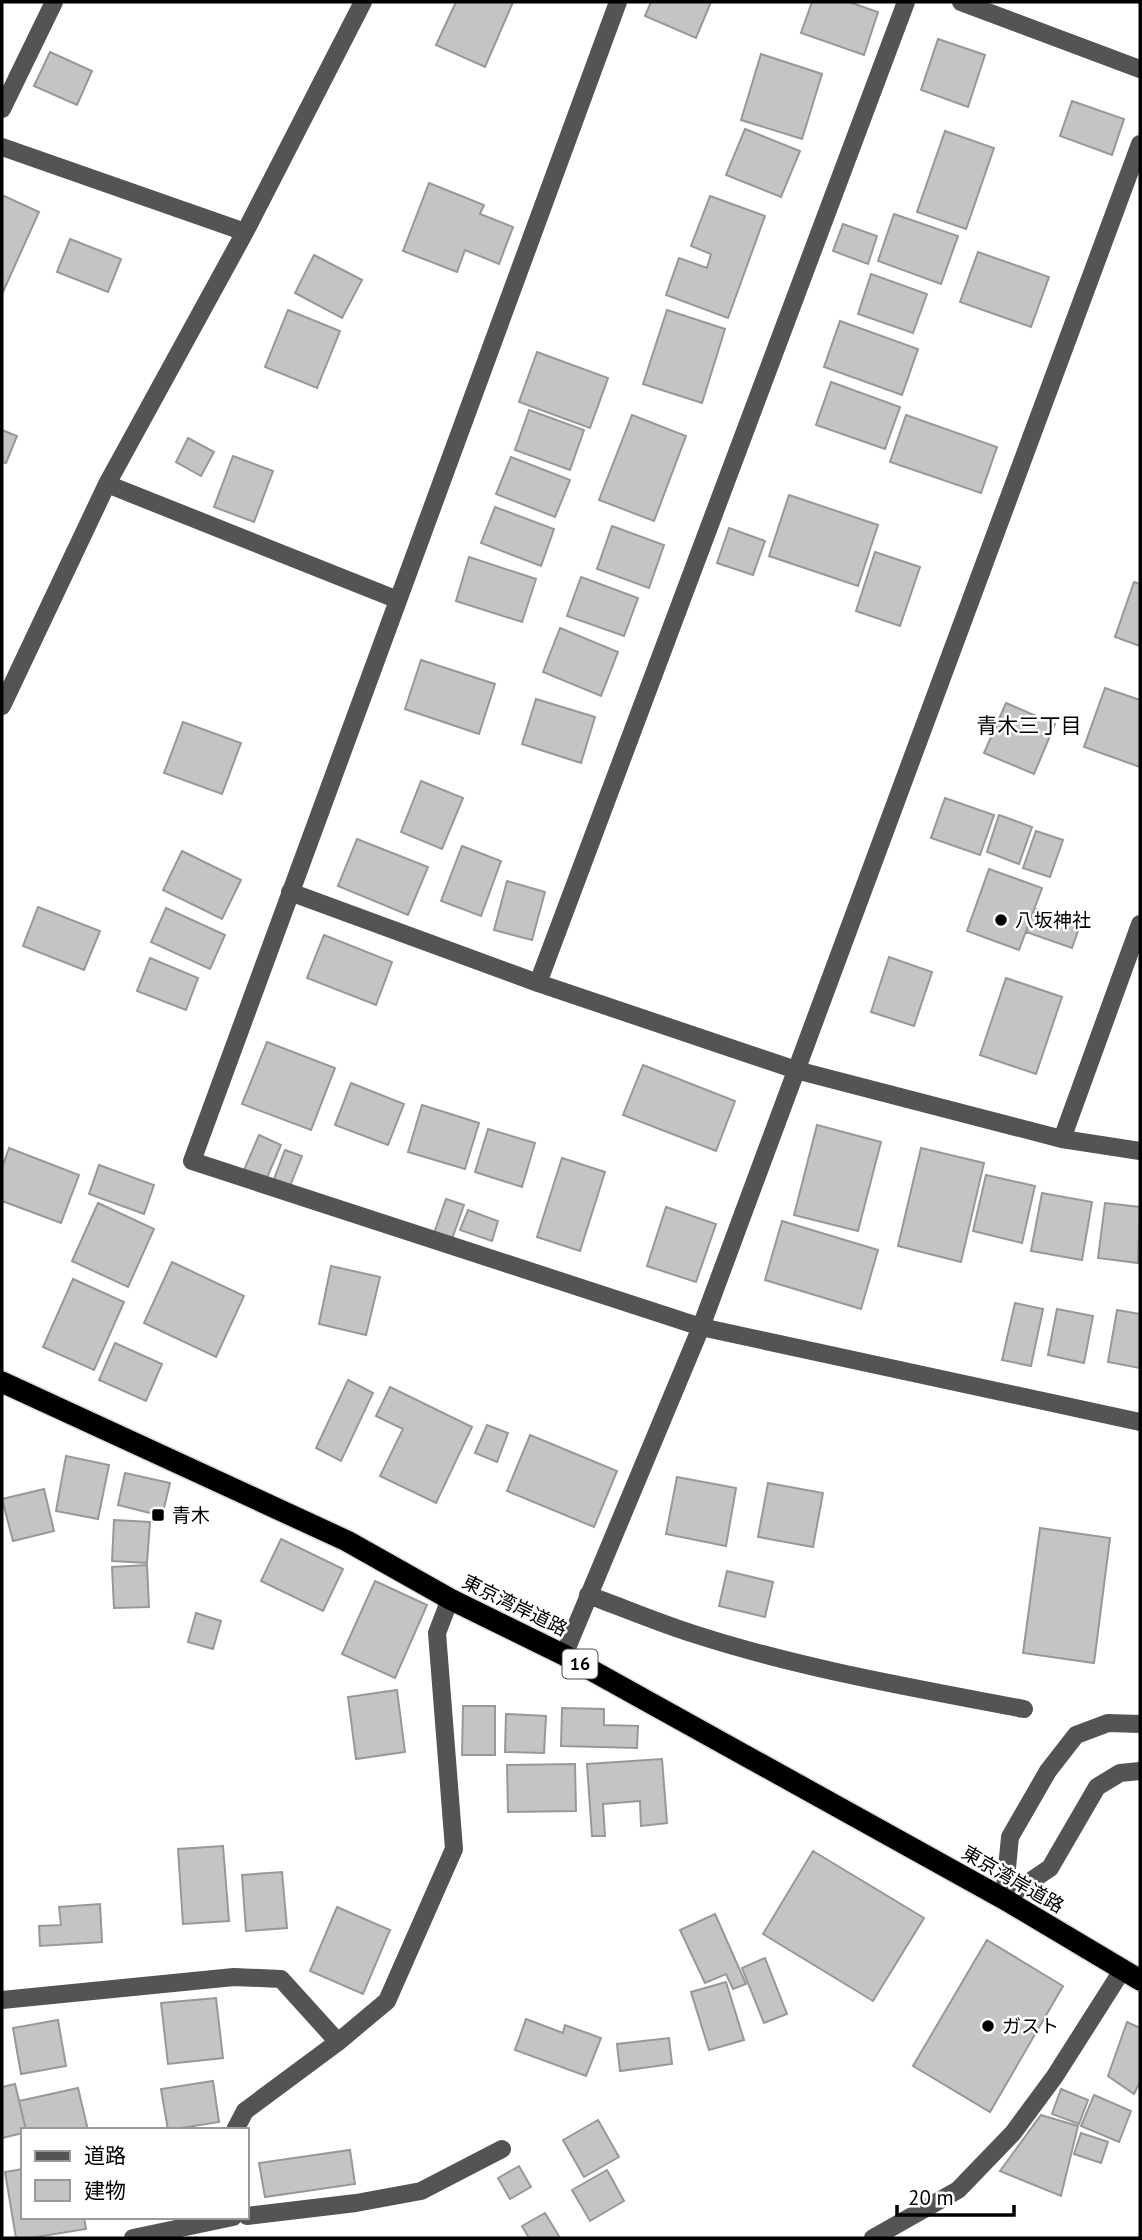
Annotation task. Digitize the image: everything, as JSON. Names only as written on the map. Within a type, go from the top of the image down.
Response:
[{"type":"highway","name":"東京湾岸道路","points":[[2,1382],[347,1541],[450,1599],[564,1655],[1004,1899],[1132,1975]]},
{"type":"street","points":[[2,109],[54,2]]},
{"type":"street","points":[[2,706],[107,484],[245,232],[363,2]]},
{"type":"street","points":[[618,2],[192,1160],[701,1327],[1140,1422]]},
{"type":"street","points":[[538,983],[906,2]]},
{"type":"street","points":[[961,2],[1140,69]]},
{"type":"street","points":[[564,1655],[701,1327],[1140,144]]},
{"type":"street","points":[[2,147],[245,232]]},
{"type":"street","points":[[107,484],[398,600]]},
{"type":"street","points":[[2,659],[19,666]]},
{"type":"street","points":[[290,892],[538,983],[796,1070],[1062,1139],[1140,1151]]},
{"type":"street","points":[[1062,1139],[1140,925]]},
{"type":"street","points":[[589,1595],[695,1634],[793,1661],[1024,1709]]},
{"type":"street","points":[[236,2128],[245,2111],[338,2042],[387,2001],[454,1849],[437,1633],[450,1599]]},
{"type":"street","points":[[1004,1899],[1010,1837],[1048,1771],[1076,1735],[1108,1723],[1140,1724]]},
{"type":"street","points":[[1004,1899],[1050,1868],[1097,1787],[1120,1773],[1140,1771]]},
{"type":"street","points":[[873,2238],[958,2190],[1013,2133],[1132,1975]]},
{"type":"street","points":[[2,2000],[234,1977],[281,1979],[338,2042]]},
{"type":"street","points":[[248,2216],[356,2203],[421,2191],[502,2149]]},
{"type":"street","points":[[132,2238],[220,2219]]},
{"type":"building","points":[[456,2],[513,2],[485,67],[436,45]]},
{"type":"building","points":[[651,2],[711,2],[696,38],[645,16]]},
{"type":"building","points":[[812,2],[849,2],[878,12],[864,55],[801,33]]},
{"type":"building","points":[[938,39],[985,55],[968,107],[921,90]]},
{"type":"building","points":[[50,52],[92,71],[77,105],[34,86]]},
{"type":"building","points":[[761,54],[822,74],[802,139],[741,120]]},
{"type":"building","points":[[1072,101],[1124,119],[1112,155],[1060,136]]},
{"type":"building","points":[[745,129],[800,151],[781,197],[726,175]]},
{"type":"building","points":[[945,131],[994,148],[966,229],[917,212]]},
{"type":"building","points":[[429,183],[484,205],[480,214],[513,227],[499,264],[465,250],[457,272],[403,251]]},
{"type":"building","points":[[2,195],[39,212],[2,294]]},
{"type":"building","points":[[710,196],[765,216],[728,318],[666,295],[679,258],[707,268],[711,254],[691,246]]},
{"type":"building","points":[[894,214],[958,236],[941,284],[878,261]]},
{"type":"building","points":[[843,224],[877,236],[868,264],[833,251]]},
{"type":"building","points":[[70,239],[121,259],[108,292],[57,272]]},
{"type":"building","points":[[978,252],[1049,277],[1031,327],[960,302]]},
{"type":"building","points":[[314,255],[362,280],[342,318],[295,293]]},
{"type":"building","points":[[871,274],[927,294],[913,333],[858,314]]},
{"type":"building","points":[[288,310],[340,331],[317,388],[265,367]]},
{"type":"building","points":[[667,310],[725,329],[702,403],[643,384]]},
{"type":"building","points":[[840,321],[918,349],[902,395],[824,367]]},
{"type":"building","points":[[537,352],[608,378],[590,428],[519,402]]},
{"type":"building","points":[[831,382],[900,407],[885,449],[816,425]]},
{"type":"building","points":[[529,410],[584,430],[570,470],[515,450]]},
{"type":"building","points":[[632,415],[686,436],[654,521],[599,500]]},
{"type":"building","points":[[906,415],[997,447],[981,493],[890,462]]},
{"type":"building","points":[[2,430],[17,436],[6,463],[2,462]]},
{"type":"building","points":[[188,438],[214,452],[201,476],[176,462]]},
{"type":"building","points":[[233,456],[273,471],[254,522],[214,507]]},
{"type":"building","points":[[511,457],[570,480],[555,517],[496,494]]},
{"type":"building","points":[[789,495],[878,525],[858,586],[769,556]]},
{"type":"building","points":[[495,507],[554,529],[541,566],[481,543]]},
{"type":"building","points":[[612,526],[664,545],[649,588],[597,569]]},
{"type":"building","points":[[729,528],[765,541],[753,575],[717,563]]},
{"type":"building","points":[[875,552],[920,567],[900,626],[856,611]]},
{"type":"building","points":[[469,557],[536,579],[522,622],[456,601]]},
{"type":"building","points":[[581,577],[638,598],[624,636],[567,616]]},
{"type":"building","points":[[1134,582],[1140,584],[1140,646],[1115,637]]},
{"type":"building","points":[[560,628],[618,652],[601,696],[543,672]]},
{"type":"building","points":[[421,660],[495,684],[479,734],[405,709]]},
{"type":"building","points":[[1105,688],[1140,700],[1140,767],[1084,747]]},
{"type":"building","points":[[536,699],[595,717],[581,763],[522,744]]},
{"type":"building","points":[[1006,703],[1055,724],[1034,774],[984,753]]},
{"type":"building","points":[[183,722],[241,743],[222,794],[164,773]]},
{"type":"building","points":[[421,781],[463,798],[442,849],[401,832]]},
{"type":"building","points":[[945,798],[994,815],[980,855],[931,838]]},
{"type":"building","points":[[999,815],[1032,827],[1019,864],[987,852]]},
{"type":"building","points":[[1036,831],[1063,840],[1050,877],[1023,868]]},
{"type":"building","points":[[357,839],[428,867],[408,915],[338,886]]},
{"type":"building","points":[[462,846],[501,861],[481,916],[441,901]]},
{"type":"building","points":[[182,851],[241,880],[222,919],[163,890]]},
{"type":"building","name":"八坂神社","points":[[989,869],[1042,888],[1019,950],[967,931]]},
{"type":"building","points":[[507,881],[545,892],[532,940],[494,930]]},
{"type":"building","points":[[38,907],[100,931],[84,970],[23,946]]},
{"type":"building","points":[[166,908],[225,935],[210,969],[151,942]]},
{"type":"building","points":[[1035,909],[1080,925],[1072,948],[1026,932]]},
{"type":"building","points":[[324,935],[392,962],[376,1005],[307,978]]},
{"type":"building","points":[[889,957],[932,972],[914,1026],[871,1012]]},
{"type":"building","points":[[150,958],[198,978],[186,1010],[137,991]]},
{"type":"building","points":[[1006,978],[1062,997],[1036,1074],[980,1055]]},
{"type":"building","points":[[267,1042],[335,1068],[311,1130],[242,1104]]},
{"type":"building","points":[[643,1065],[735,1101],[716,1151],[623,1115]]},
{"type":"building","points":[[351,1083],[404,1104],[388,1145],[335,1125]]},
{"type":"building","points":[[422,1105],[479,1123],[465,1169],[408,1152]]},
{"type":"building","points":[[817,1125],[881,1142],[858,1231],[794,1215]]},
{"type":"building","points":[[488,1129],[535,1143],[522,1187],[475,1172]]},
{"type":"building","points":[[259,1135],[281,1145],[266,1180],[244,1170]]},
{"type":"building","points":[[9,1148],[79,1175],[61,1223],[2,1201],[2,1168]]},
{"type":"building","points":[[921,1148],[984,1163],[961,1262],[898,1246]]},
{"type":"building","points":[[285,1150],[302,1156],[290,1186],[274,1179]]},
{"type":"building","points":[[562,1158],[605,1172],[580,1251],[537,1237]]},
{"type":"building","points":[[99,1165],[154,1185],[144,1214],[89,1194]]},
{"type":"building","points":[[986,1175],[1035,1186],[1022,1243],[973,1231]]},
{"type":"building","points":[[1042,1193],[1092,1202],[1082,1260],[1031,1251]]},
{"type":"building","points":[[446,1199],[464,1205],[452,1239],[434,1233]]},
{"type":"building","points":[[98,1203],[154,1229],[128,1287],[72,1261]]},
{"type":"building","points":[[1105,1203],[1140,1207],[1138,1263],[1098,1258]]},
{"type":"building","points":[[666,1207],[716,1224],[696,1282],[647,1266]]},
{"type":"building","points":[[468,1210],[498,1221],[492,1241],[460,1230]]},
{"type":"building","points":[[782,1221],[878,1250],[861,1309],[765,1280]]},
{"type":"building","points":[[172,1262],[244,1296],[216,1357],[144,1323]]},
{"type":"building","points":[[331,1266],[380,1277],[366,1335],[319,1324]]},
{"type":"building","points":[[73,1279],[124,1302],[94,1370],[43,1347]]},
{"type":"building","points":[[1015,1303],[1043,1309],[1031,1366],[1002,1360]]},
{"type":"building","points":[[1057,1309],[1093,1316],[1084,1363],[1048,1355]]},
{"type":"building","points":[[1117,1310],[1140,1314],[1140,1368],[1108,1362]]},
{"type":"building","points":[[115,1343],[162,1364],[146,1401],[99,1380]]},
{"type":"building","points":[[348,1380],[373,1393],[341,1461],[316,1448]]},
{"type":"building","points":[[390,1387],[472,1427],[436,1503],[380,1476],[403,1429],[376,1416]]},
{"type":"building","points":[[487,1425],[508,1433],[497,1462],[475,1453]]},
{"type":"building","points":[[530,1435],[617,1471],[594,1527],[507,1491]]},
{"type":"building","points":[[66,1456],[109,1465],[98,1519],[56,1511]]},
{"type":"building","points":[[125,1473],[170,1483],[162,1516],[118,1505]]},
{"type":"building","points":[[677,1477],[736,1488],[726,1546],[666,1534]]},
{"type":"building","points":[[768,1483],[823,1493],[813,1547],[758,1537]]},
{"type":"building","points":[[44,1489],[54,1531],[13,1541],[2,1499]]},
{"type":"building","points":[[114,1520],[150,1522],[147,1563],[112,1561]]},
{"type":"building","points":[[1040,1528],[1110,1538],[1094,1663],[1023,1653]]},
{"type":"building","points":[[281,1539],[343,1569],[323,1611],[261,1581]]},
{"type":"building","points":[[147,1565],[149,1607],[114,1608],[112,1567]]},
{"type":"building","points":[[727,1571],[773,1582],[765,1617],[719,1606]]},
{"type":"building","points":[[375,1581],[427,1605],[395,1678],[342,1654]]},
{"type":"building","points":[[196,1613],[221,1621],[213,1649],[188,1642]]},
{"type":"building","points":[[397,1690],[405,1752],[356,1759],[348,1697]]},
{"type":"building","points":[[463,1706],[495,1706],[495,1755],[462,1755]]},
{"type":"building","points":[[562,1708],[604,1709],[604,1725],[638,1726],[637,1748],[561,1746]]},
{"type":"building","points":[[506,1714],[546,1716],[544,1753],[505,1752]]},
{"type":"building","points":[[662,1759],[667,1823],[641,1826],[640,1801],[603,1804],[605,1836],[592,1836],[587,1764]]},
{"type":"building","points":[[575,1764],[576,1811],[508,1812],[507,1765]]},
{"type":"building","points":[[223,1846],[229,1921],[183,1924],[178,1849]]},
{"type":"building","points":[[813,1851],[924,1918],[873,2001],[763,1934]]},
{"type":"building","points":[[282,1872],[287,1928],[246,1931],[242,1875]]},
{"type":"building","points":[[100,1904],[102,1942],[40,1946],[39,1926],[61,1925],[59,1907]]},
{"type":"building","points":[[337,1907],[390,1930],[363,1994],[310,1971]]},
{"type":"building","points":[[715,1914],[746,1984],[733,1989],[726,1974],[705,1983],[680,1930]]},
{"type":"building","name":"ガスト","points":[[987,1940],[1063,1986],[990,2112],[913,2066]]},
{"type":"building","points":[[765,1958],[787,2014],[764,2023],[742,1968]]},
{"type":"building","points":[[726,1982],[744,2040],[709,2050],[691,1992]]},
{"type":"building","points":[[216,1998],[223,2058],[168,2064],[161,2003]]},
{"type":"building","points":[[526,2019],[563,2033],[565,2025],[601,2038],[586,2076],[515,2050]]},
{"type":"building","points":[[58,2020],[66,2066],[21,2074],[13,2028]]},
{"type":"building","points":[[1127,2022],[1140,2028],[1140,2082],[1134,2094],[1108,2076]]},
{"type":"building","points":[[669,2038],[672,2064],[620,2071],[617,2044]]},
{"type":"building","points":[[213,2081],[219,2122],[168,2128],[161,2089]]},
{"type":"building","points":[[15,2084],[26,2128],[21,2128],[21,2133],[2,2138],[2,2087]]},
{"type":"building","points":[[78,2088],[88,2128],[26,2128],[19,2101]]},
{"type":"building","points":[[1061,2089],[1088,2100],[1079,2124],[1052,2114]]},
{"type":"building","points":[[1094,2095],[1131,2111],[1119,2142],[1081,2126]]},
{"type":"building","points":[[1041,2115],[1078,2126],[1061,2196],[1000,2171]]},
{"type":"building","points":[[598,2120],[619,2157],[584,2177],[563,2140]]},
{"type":"building","points":[[1081,2133],[1108,2142],[1101,2163],[1074,2154]]},
{"type":"building","points":[[350,2150],[355,2184],[265,2197],[259,2163]]},
{"type":"building","points":[[519,2166],[531,2187],[510,2199],[498,2178]]},
{"type":"building","points":[[21,2169],[21,2219],[84,2219],[86,2229],[16,2238],[5,2172]]},
{"type":"building","points":[[607,2170],[624,2201],[590,2221],[572,2190]]},
{"type":"building","points":[[545,2213],[560,2238],[529,2238],[522,2226]]},
{"type":"place","name":"八坂神社","points":[[1001,920]]},
{"type":"place","name":"青木","points":[[158,1515]]},
{"type":"place","name":"ガスト","points":[[988,2026]]},
{"type":"district","name":"青木三丁目","points":[[1029,726]]}]
